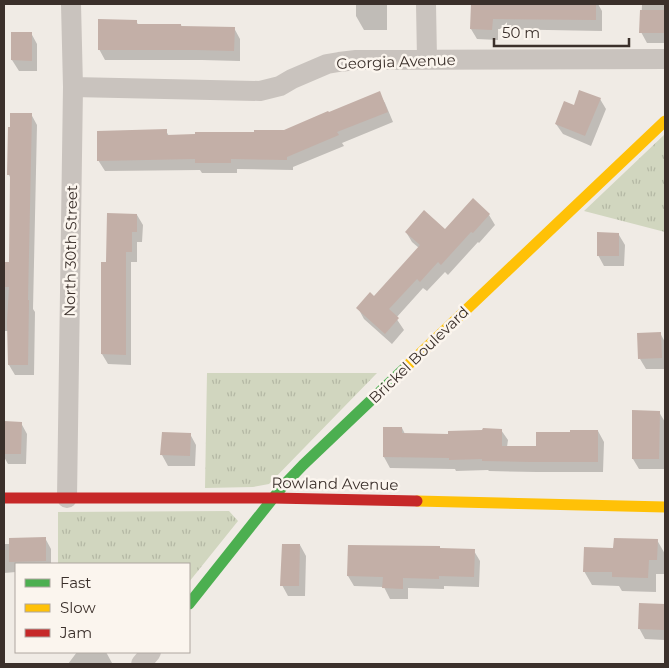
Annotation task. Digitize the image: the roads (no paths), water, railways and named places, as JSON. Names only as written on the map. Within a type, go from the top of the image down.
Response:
[{"type":"street","name":"North 30th Street","points":[[67,498],[73,87],[71,4]]},
{"type":"street","points":[[426,4],[427,59]]},
{"type":"street","name":"Georgia Avenue","points":[[73,87],[260,91],[280,86],[327,64],[339,62],[427,59],[665,59]]},
{"type":"street","name":"Brickel Boulevard","points":[[190,603],[282,486],[665,121]]},
{"type":"street","name":"Rowland Avenue","points":[[4,498],[273,498],[665,507]]},
{"type":"street","points":[[141,664],[150,653]]}]
